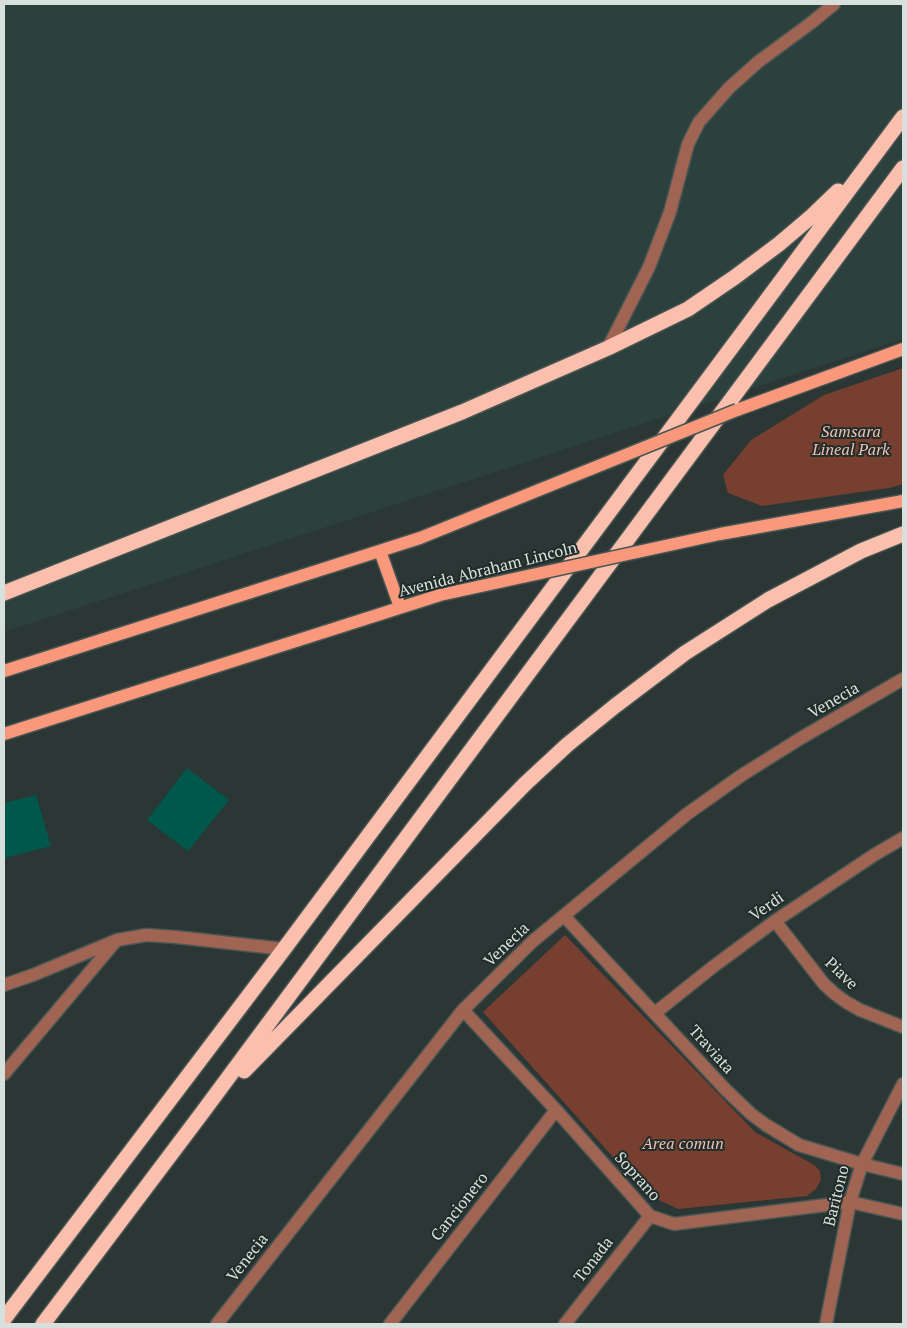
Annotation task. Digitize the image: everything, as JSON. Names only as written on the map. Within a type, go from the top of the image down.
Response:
[{"type":"highway","points":[[4,1319],[284,949],[903,117]]},
{"type":"highway","points":[[4,593],[462,412],[608,348],[688,308],[735,277],[778,244],[812,216],[872,158]]},
{"type":"highway","points":[[43,1324],[202,1113],[903,168]]},
{"type":"highway","points":[[202,1113],[525,784],[567,745],[685,653],[768,600],[861,551],[903,534]]},
{"type":"main road","points":[[4,671],[420,538],[737,410],[903,349]]},
{"type":"main road","name":"Avenida Abraham Lincoln","points":[[4,734],[440,595],[720,534],[902,501]]},
{"type":"main road","points":[[380,550],[400,608]]},
{"type":"street","points":[[608,348],[649,267],[670,212],[688,144],[699,122],[729,88],[758,62],[834,4]]},
{"type":"street","name":"Venecia","points":[[217,1324],[463,1010],[533,941],[687,814],[801,738],[903,679]]},
{"type":"street","name":"Verdi","points":[[655,1013],[775,921],[874,855],[903,838]]},
{"type":"street","name":"Traviata","points":[[564,916],[725,1089],[751,1114],[799,1145],[903,1174]]},
{"type":"street","name":"Piave","points":[[775,921],[824,984],[835,994],[860,1010],[903,1027]]},
{"type":"street","points":[[4,985],[117,940],[146,935],[284,949]]},
{"type":"street","points":[[4,1074],[117,940]]},
{"type":"street","name":"Soprano","points":[[463,1010],[556,1110],[650,1216],[674,1224],[850,1202],[903,1214]]},
{"type":"street","name":"Baritono","points":[[826,1324],[850,1202],[862,1164],[903,1084]]},
{"type":"street","name":"Cancionero","points":[[390,1324],[556,1110]]},
{"type":"street","name":"Tonada","points":[[565,1324],[650,1216]]},
{"type":"shaded area","points":[[4,4],[903,4],[903,339],[4,632]]},
{"type":"green space","name":"Samsara Lineal Park","points":[[903,368],[903,484],[889,488],[762,506],[728,493],[723,475],[751,440],[824,395]]},
{"type":"green space","name":"Area comun","points":[[565,935],[755,1132],[814,1165],[820,1171],[821,1180],[816,1189],[807,1196],[678,1209],[646,1194],[483,1012]]},
{"type":"building","points":[[187,768],[229,800],[188,851],[147,820]]},
{"type":"building","points":[[36,795],[51,846],[4,858],[4,803]]}]
